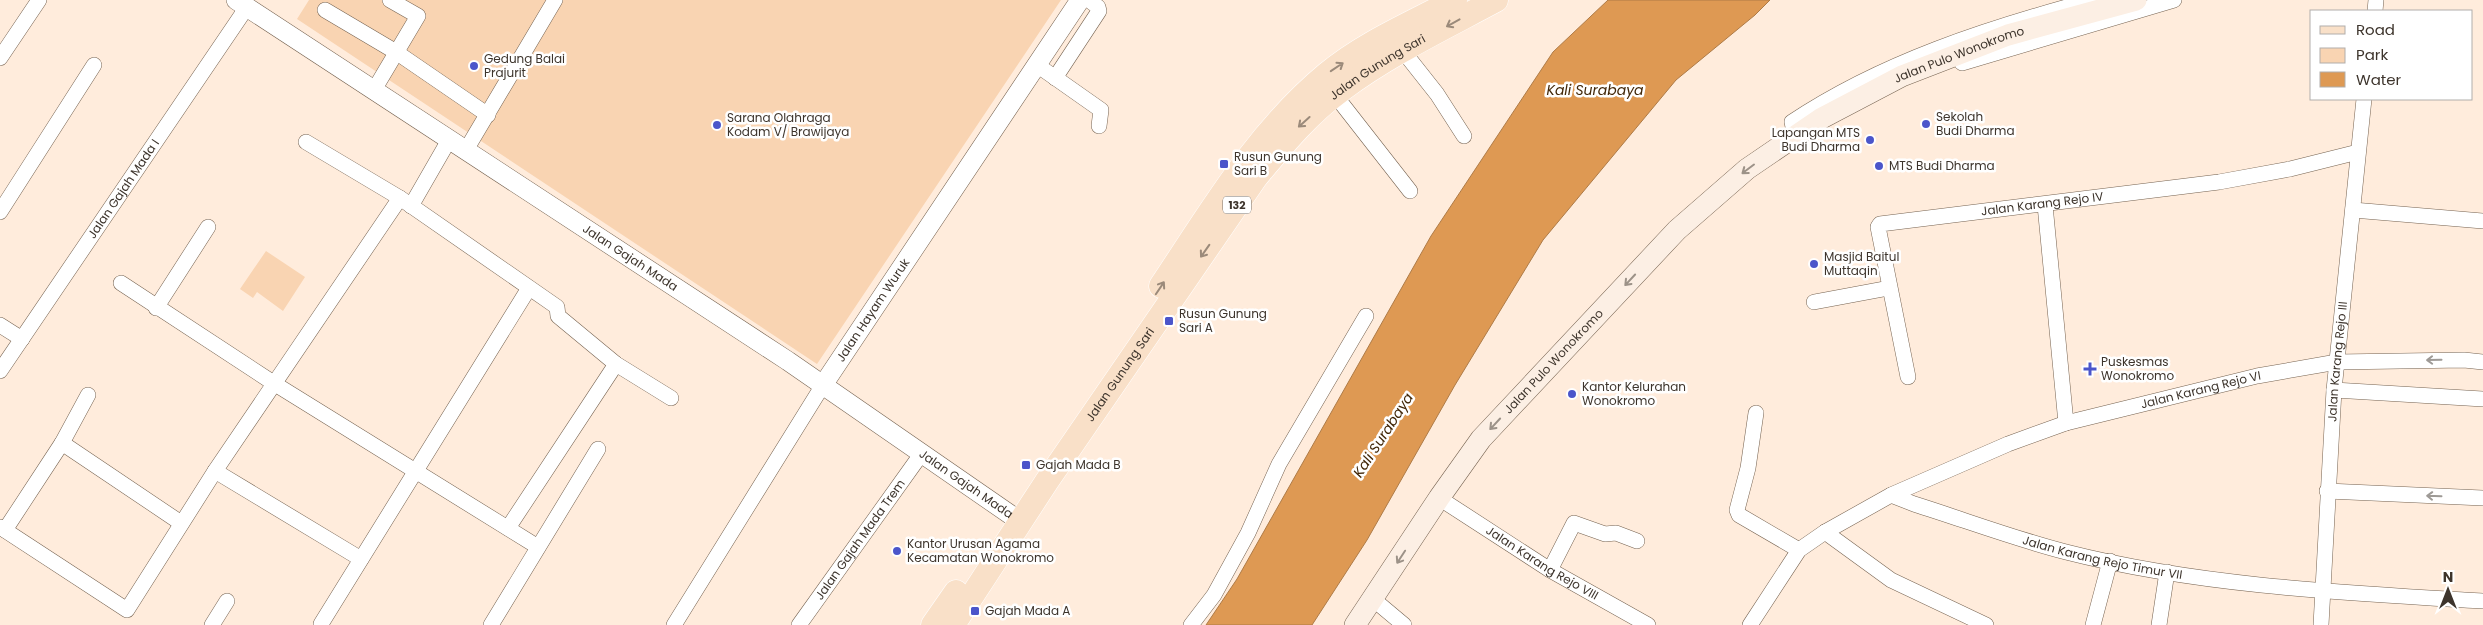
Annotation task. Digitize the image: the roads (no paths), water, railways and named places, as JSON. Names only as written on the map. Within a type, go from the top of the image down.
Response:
[{"type":"main road","name":"Jalan Gunung Sari","points":[[952,625],[1016,517],[1222,210],[1260,142],[1327,74],[1372,44],[1455,0]]},
{"type":"main road","name":"Jalan Gunung Sari","points":[[1222,210],[1298,128],[1335,95],[1403,51],[1496,0]]},
{"type":"main road","name":"Jalan Pulo Wonokromo","points":[[1355,625],[1374,599],[1439,498],[1482,439],[1677,230],[1747,169],[1822,118],[1928,66],[2008,36],[2136,0]]},
{"type":"main road","name":"Jalan Gunung Sari","points":[[933,625],[1016,517]]},
{"type":"street","points":[[0,58],[39,0]]},
{"type":"street","points":[[466,150],[488,116],[555,0]]},
{"type":"street","name":"Jalan Hayam Wuruk","points":[[674,625],[823,385],[1080,0]]},
{"type":"street","points":[[1055,78],[1099,11],[1098,7],[1088,0]]},
{"type":"street","name":"Jalan Pulo Wonokromo","points":[[1795,136],[1792,122],[1823,101],[1876,76],[1985,31],[2092,0]]},
{"type":"street","name":"Jalan Pulo Wonokromo","points":[[1911,79],[2174,0]]},
{"type":"street","name":"Jalan Gajah Mada","points":[[245,2],[449,140],[823,385],[1016,517]]},
{"type":"street","name":"Jalan Gajah Mada I","points":[[0,372],[245,2]]},
{"type":"street","points":[[374,90],[418,16],[400,2]]},
{"type":"street","points":[[325,10],[396,52],[488,116]]},
{"type":"street","points":[[1403,51],[1437,94],[1464,136]]},
{"type":"street","points":[[0,212],[6,191],[94,65]]},
{"type":"street","points":[[1037,65],[1101,110],[1099,126]]},
{"type":"street","points":[[1335,95],[1410,191]]},
{"type":"street","name":"Jalan Karang Rejo III","points":[[2321,625],[2334,390],[2364,100]]},
{"type":"street","points":[[88,395],[62,443],[2,529],[127,610],[215,471],[449,140]]},
{"type":"street","points":[[306,142],[406,202],[557,307],[558,316],[616,364],[671,398]]},
{"type":"street","name":"Jalan Karang Rejo IV","points":[[1908,376],[1889,288],[1878,228],[1880,224],[2219,182],[2290,169],[2358,152]]},
{"type":"street","points":[[2045,205],[2066,423]]},
{"type":"street","points":[[2353,210],[2483,221],[2483,207]]},
{"type":"street","points":[[156,308],[208,227]]},
{"type":"street","points":[[121,283],[156,308],[276,384],[538,547]]},
{"type":"street","points":[[322,624],[529,288]]},
{"type":"street","points":[[1814,302],[1889,288]]},
{"type":"street","points":[[1191,625],[1214,595],[1248,533],[1278,464],[1366,316]]},
{"type":"street","points":[[0,325],[22,340]]},
{"type":"street","name":"Jalan Karang Rejo VI","points":[[1750,625],[1799,550],[1825,532],[1891,495],[2008,444],[2066,423],[2257,376],[2338,362],[2464,360],[2483,362]]},
{"type":"street","points":[[508,528],[616,364]]},
{"type":"street","points":[[2334,390],[2483,399]]},
{"type":"street","points":[[1756,413],[1748,468],[1737,510],[1739,515],[1799,550]]},
{"type":"street","points":[[62,443],[181,523]]},
{"type":"street","points":[[491,625],[598,450]]},
{"type":"street","name":"Jalan Gajah Mada Trem","points":[[798,625],[922,453]]},
{"type":"street","points":[[215,471],[361,560]]},
{"type":"street","points":[[2327,492],[2483,498]]},
{"type":"street","name":"Jalan Karang Rejo Timur VII","points":[[1891,495],[2066,552],[2167,572],[2322,591],[2483,601]]},
{"type":"street","name":"Jalan Karang Rejo VIII","points":[[1439,498],[1550,570],[1648,625]]},
{"type":"street","points":[[1550,570],[1573,524],[1605,534],[1616,533],[1637,541]]},
{"type":"street","points":[[1825,532],[1891,580],[1986,625]]},
{"type":"street","points":[[2093,625],[2110,561]]},
{"type":"street","points":[[2159,625],[2167,572]]},
{"type":"street","points":[[1374,599],[1404,625]]},
{"type":"street","points":[[212,625],[226,602]]},
{"type":"water","name":"Kali Surabaya","points":[[1608,0],[1770,0],[1755,15],[1676,80],[1543,240],[1455,385],[1367,540],[1312,625],[1206,625],[1237,579],[1431,236],[1553,52]]},
{"type":"place","name":"Gedung Balai Prajurit","points":[[474,66]]},
{"type":"place","name":"Sekolah Budi Dharma","points":[[1926,124]]},
{"type":"place","name":"Sarana Olahraga Kodam V/ Brawijaya","points":[[717,125]]},
{"type":"place","name":"Lapangan MTS Budi Dharma","points":[[1870,140]]},
{"type":"place","name":"Rusun Gunung Sari B","points":[[1224,164]]},
{"type":"place","name":"MTS Budi Dharma","points":[[1879,166]]},
{"type":"place","name":"Masjid Baitul Muttaqin","points":[[1814,264]]},
{"type":"place","name":"Rusun Gunung Sari A","points":[[1169,321]]},
{"type":"place","name":"Puskesmas Wonokromo","points":[[2090,369]]},
{"type":"place","name":"Kantor Kelurahan Wonokromo","points":[[1572,394]]},
{"type":"place","name":"Gajah Mada B","points":[[1026,465]]},
{"type":"place","name":"Kantor Urusan Agama Kecamatan Wonokromo","points":[[897,551]]},
{"type":"place","name":"Gajah Mada A","points":[[975,611]]}]
